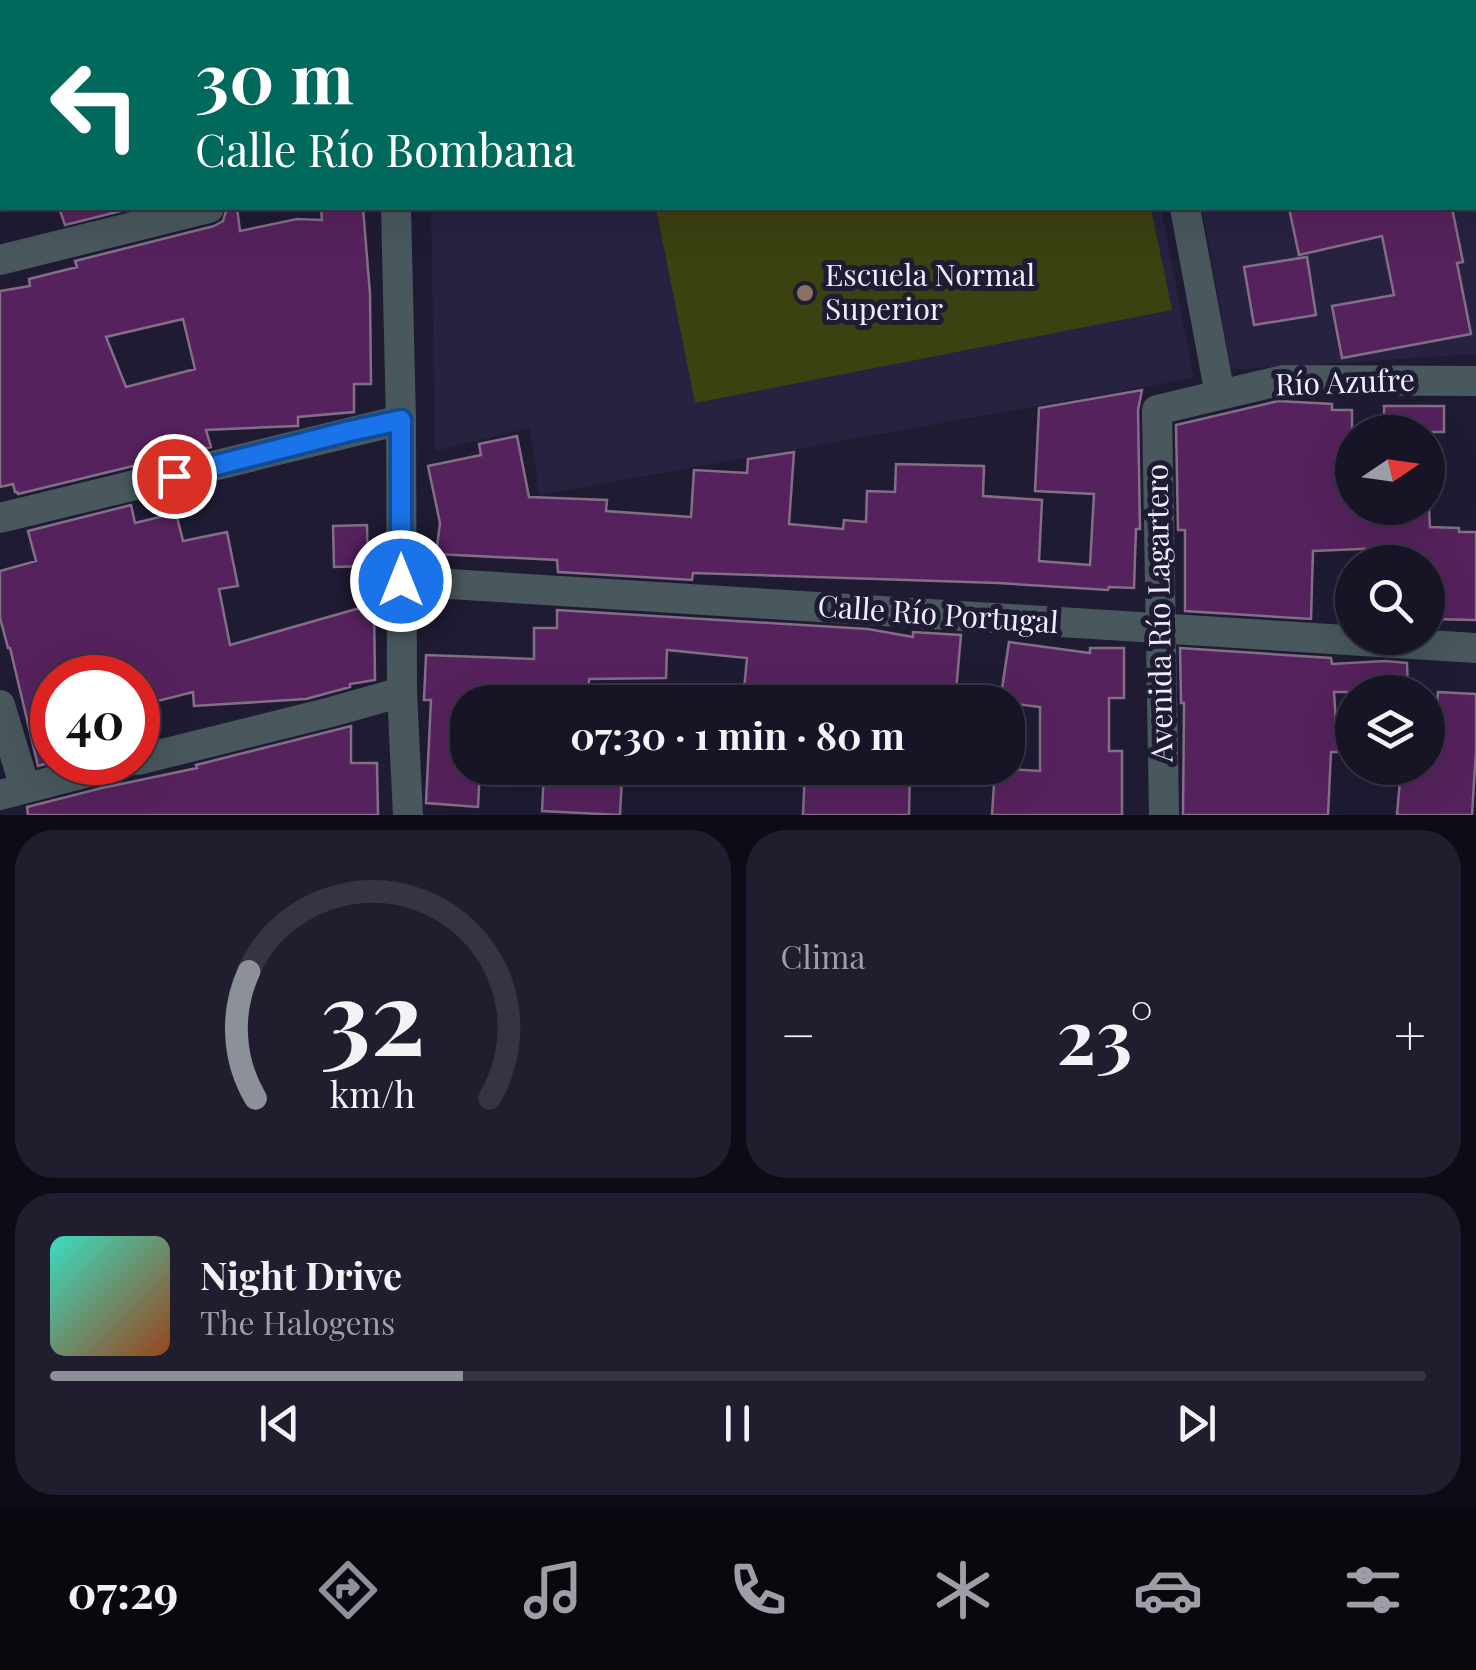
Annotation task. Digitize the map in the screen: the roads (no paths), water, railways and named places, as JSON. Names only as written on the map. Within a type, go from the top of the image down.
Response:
[{"type":"street","points":[[0,260],[201,210]]},
{"type":"street","points":[[396,210],[402,692],[408,815]]},
{"type":"street","points":[[1185,210],[1220,395]]},
{"type":"street","name":"Río Azufre","points":[[1157,410],[1282,380],[1476,381]]},
{"type":"street","name":"Avenida Río Lagartero","points":[[1157,410],[1164,815]]},
{"type":"street","points":[[0,518],[401,420]]},
{"type":"street","name":"Calle Río Portugal","points":[[401,581],[1476,648]]},
{"type":"street","points":[[160,755],[402,692]]},
{"type":"street","points":[[0,706],[12,791]]},
{"type":"place","name":"Escuela Normal Superior","points":[[805,293]]}]
